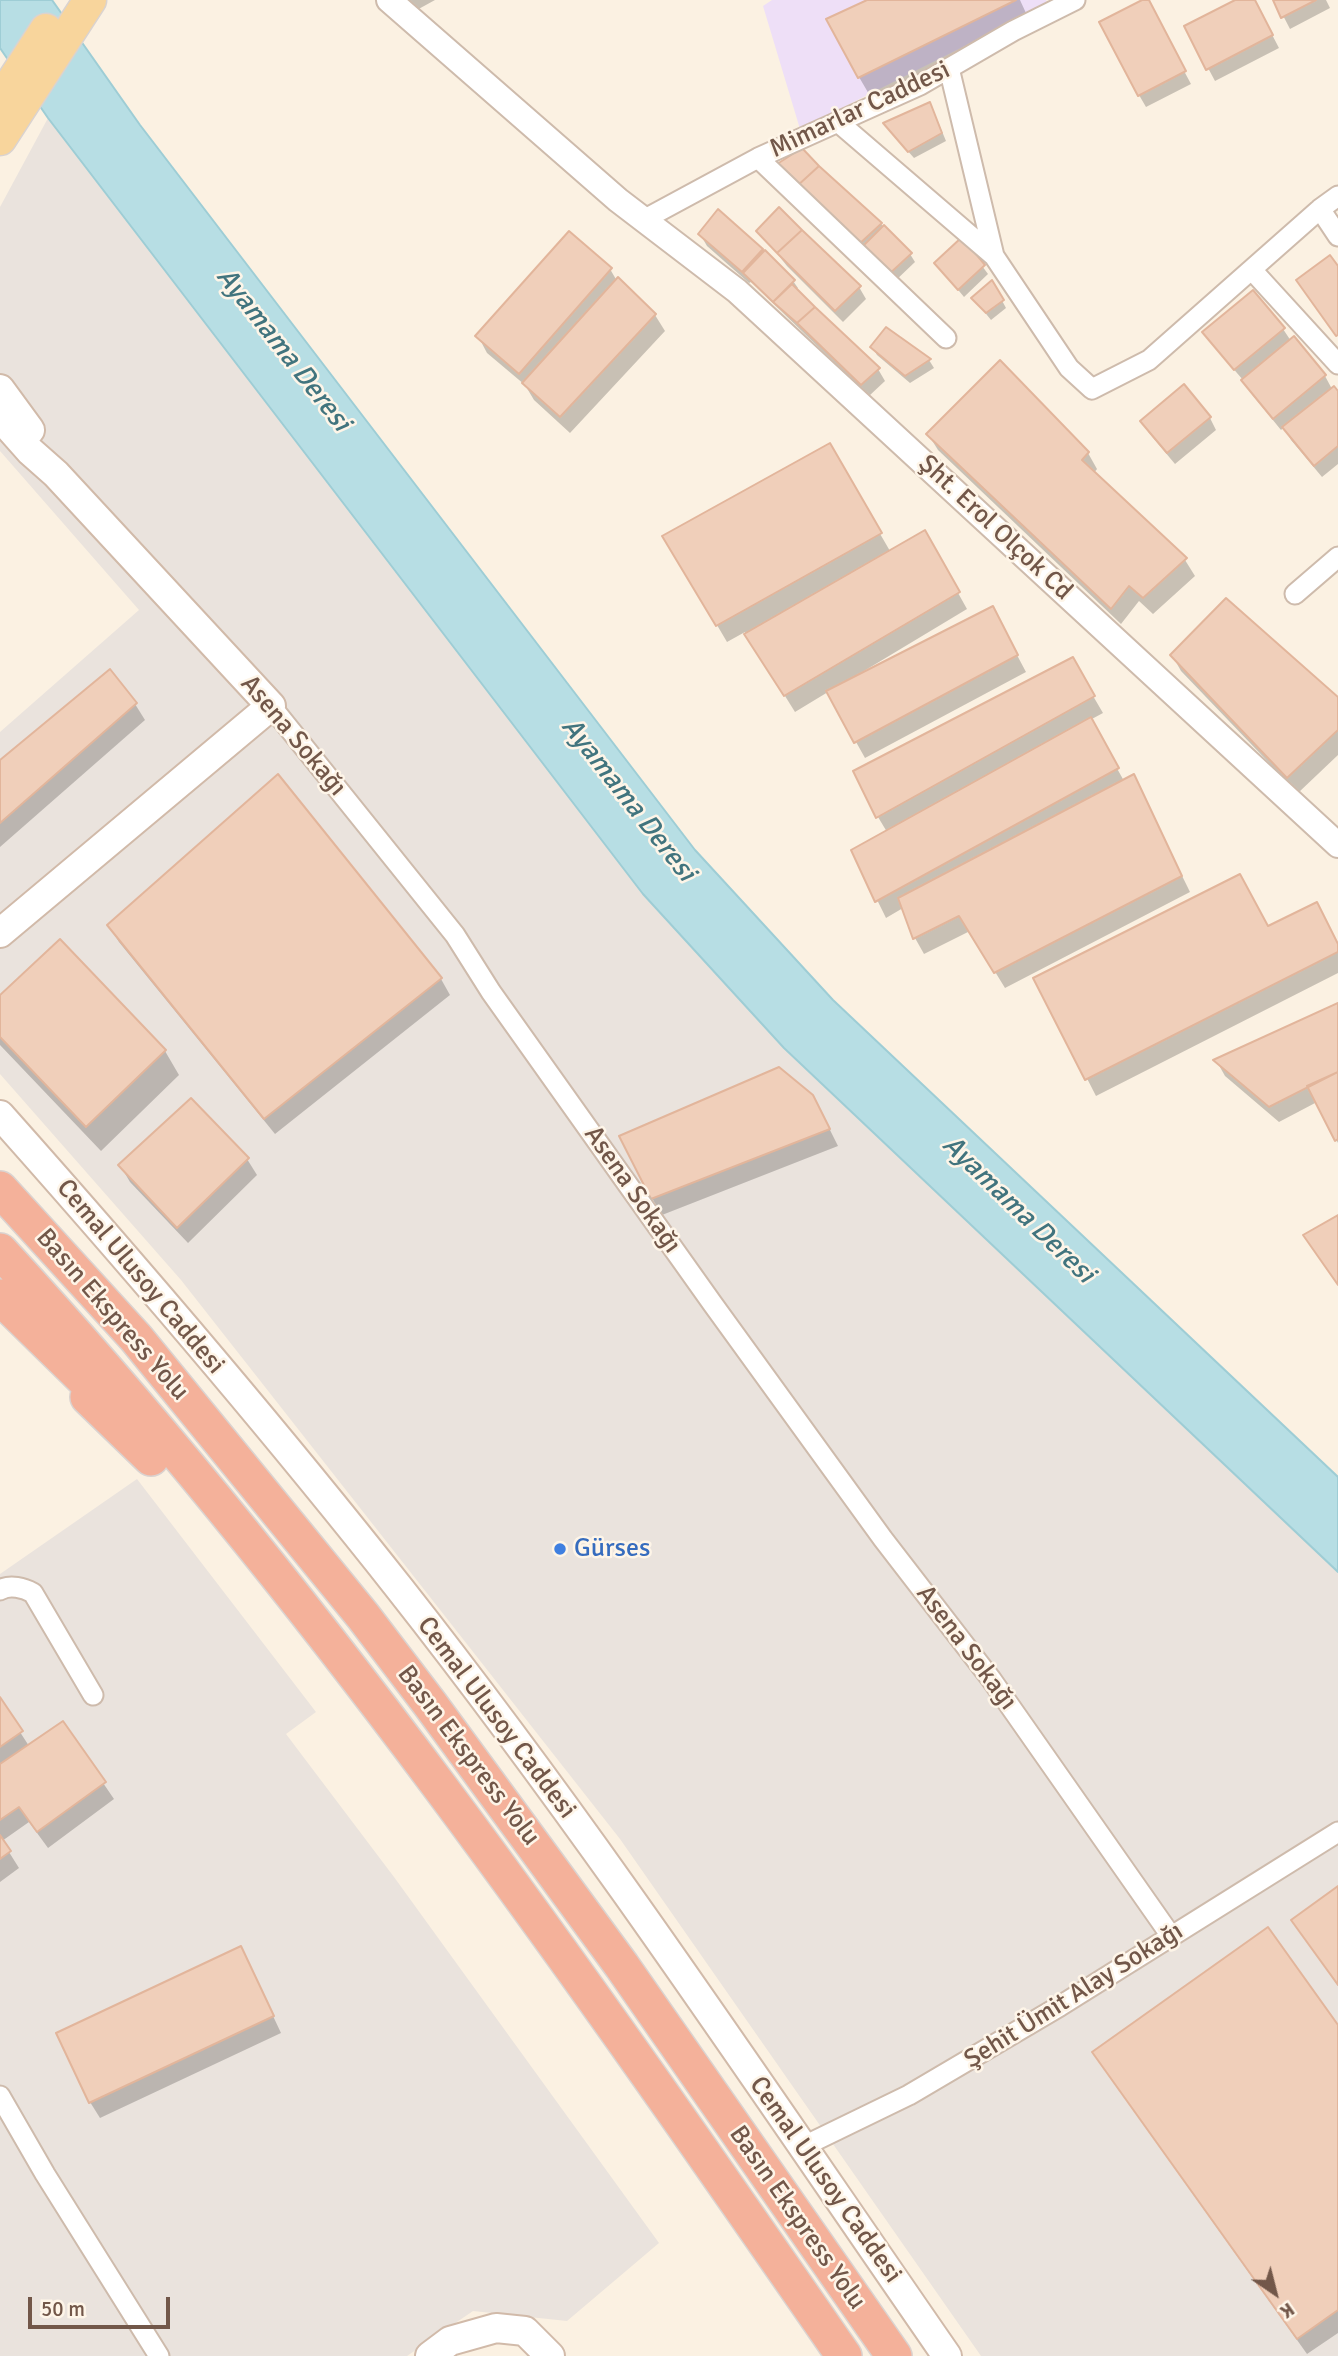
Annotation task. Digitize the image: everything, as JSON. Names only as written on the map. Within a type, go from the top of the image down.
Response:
[{"type":"highway","points":[[0,1161],[103,1280],[136,1338]]},
{"type":"highway","name":"Basın Ekspress Yolu","points":[[0,1189],[136,1338],[354,1606],[430,1704],[622,1966],[894,2356]]},
{"type":"highway","name":"Basın Ekspress Yolu","points":[[0,1251],[76,1334],[276,1577],[387,1718],[495,1862],[844,2356]]},
{"type":"highway","points":[[0,1297],[94,1389],[151,1458]]},
{"type":"highway","points":[[0,1333],[70,1381],[151,1458],[222,1534],[276,1577]]},
{"type":"main road","points":[[0,100],[84,2]]},
{"type":"main road","points":[[0,139],[84,2]]},
{"type":"main road","points":[[0,388],[37,439],[56,474]]},
{"type":"main road","points":[[0,417],[30,451],[56,474]]},
{"type":"main road","name":"Asena Sokağı","points":[[56,474],[271,706]]},
{"type":"main road","points":[[0,933],[271,706]]},
{"type":"main road","name":"Cemal Ulusoy Caddesi","points":[[0,1115],[69,1192],[286,1449],[401,1590],[653,1931],[947,2356]]},
{"type":"main road","points":[[430,2356],[450,2341],[496,2328],[525,2331],[549,2355]]},
{"type":"street","name":"Şht. Erol Olçok Cd","points":[[390,0],[618,200],[737,291],[1338,845]]},
{"type":"street","name":"Mimarlar Caddesi","points":[[645,219],[758,158],[920,85],[1013,31],[1075,0]]},
{"type":"street","points":[[949,68],[993,256]]},
{"type":"street","points":[[838,122],[993,256],[1069,368],[1092,388],[1149,360],[1338,196]]},
{"type":"street","points":[[758,158],[946,338]]},
{"type":"street","points":[[1320,209],[1338,236]]},
{"type":"street","points":[[1252,270],[1338,364]]},
{"type":"street","points":[[1295,594],[1338,557]]},
{"type":"street","name":"Asena Sokağı","points":[[271,706],[455,935],[491,992],[712,1303],[883,1539],[991,1679],[1171,1936]]},
{"type":"street","points":[[0,1590],[4,1587],[23,1588],[33,1593],[93,1695]]},
{"type":"street","name":"Şehit Ümit Alay Sokağı","points":[[802,2147],[909,2095],[1060,2007],[1338,1832]]},
{"type":"street","points":[[0,2096],[45,2174],[159,2356]]},
{"type":"shaded area","points":[[772,0],[1046,0],[1048,4],[800,129],[763,6]]},
{"type":"shaded area","points":[[48,118],[643,894],[784,1048],[1338,1572],[1338,2356],[981,2356],[620,1839],[181,1280],[0,1074],[0,732],[139,610],[0,451],[0,207]]},
{"type":"shaded area","points":[[137,1479],[316,1712],[286,1734],[394,1877],[659,2243],[567,2321],[473,2311],[407,2356],[0,2356],[0,1574]]},
{"type":"water","name":"Ayamama Deresi","points":[[0,0],[52,0],[140,125],[695,850],[833,1000],[1338,1477],[1338,1572],[784,1048],[643,894],[48,118],[0,48]]},
{"type":"building","points":[[867,0],[1016,0],[858,78],[826,19]]},
{"type":"building","points":[[1142,0],[1149,0],[1186,71],[1138,96],[1099,22]]},
{"type":"building","points":[[1235,0],[1255,0],[1273,35],[1206,70],[1184,26]]},
{"type":"building","points":[[1273,0],[1316,0],[1281,18]]},
{"type":"building","points":[[930,102],[942,133],[908,152],[883,123]]},
{"type":"building","points":[[802,148],[819,166],[796,187],[774,166]]},
{"type":"building","points":[[819,166],[882,223],[857,246],[796,187]]},
{"type":"building","points":[[779,207],[802,230],[777,253],[756,231]]},
{"type":"building","points":[[718,209],[763,249],[742,272],[698,234]]},
{"type":"building","points":[[884,225],[912,253],[887,276],[861,248]]},
{"type":"building","points":[[802,230],[861,286],[835,311],[777,253]]},
{"type":"building","points":[[569,231],[612,268],[519,374],[475,336]]},
{"type":"building","points":[[962,237],[985,265],[958,290],[934,263]]},
{"type":"building","points":[[765,250],[795,280],[773,302],[743,273]]},
{"type":"building","points":[[1330,255],[1338,266],[1336,336],[1296,280]]},
{"type":"building","points":[[618,277],[656,314],[560,417],[522,383]]},
{"type":"building","points":[[992,280],[1004,300],[986,313],[971,298]]},
{"type":"building","points":[[792,284],[815,307],[797,323],[773,302]]},
{"type":"building","points":[[1253,290],[1285,328],[1234,370],[1202,332]]},
{"type":"building","points":[[815,307],[880,368],[861,385],[797,323]]},
{"type":"building","points":[[886,327],[931,359],[905,376],[870,347]]},
{"type":"building","points":[[1294,336],[1326,375],[1273,419],[1241,380]]},
{"type":"building","points":[[1000,360],[1089,452],[1082,460],[1187,558],[1143,598],[1129,586],[1111,609],[926,434]]},
{"type":"building","points":[[1184,384],[1211,417],[1167,453],[1140,421]]},
{"type":"building","points":[[1334,386],[1338,391],[1338,446],[1314,466],[1282,427]]},
{"type":"building","points":[[830,443],[882,533],[716,626],[662,536]]},
{"type":"building","points":[[925,530],[960,592],[784,696],[744,634]]},
{"type":"building","points":[[1226,598],[1338,697],[1338,730],[1287,778],[1170,655]]},
{"type":"building","points":[[993,606],[1018,655],[854,743],[826,691]]},
{"type":"building","points":[[1073,657],[1095,696],[876,818],[853,771]]},
{"type":"building","points":[[110,669],[137,703],[0,823],[0,760]]},
{"type":"building","points":[[1091,717],[1119,768],[875,902],[851,850]]},
{"type":"building","points":[[278,774],[442,978],[264,1119],[107,925]]},
{"type":"building","points":[[1134,774],[1182,876],[994,973],[959,916],[913,939],[898,898]]},
{"type":"building","points":[[1240,874],[1268,926],[1317,902],[1338,944],[1338,952],[1085,1080],[1033,978]]},
{"type":"building","points":[[60,939],[166,1050],[86,1127],[0,1037],[0,995]]},
{"type":"building","points":[[1338,1003],[1338,1072],[1269,1107],[1213,1060]]},
{"type":"building","points":[[779,1067],[813,1095],[830,1129],[651,1199],[619,1136]]},
{"type":"building","points":[[1338,1072],[1338,1139],[1335,1141],[1307,1086]]},
{"type":"building","points":[[191,1098],[249,1158],[177,1228],[118,1165]]},
{"type":"building","points":[[1338,1215],[1338,1285],[1303,1235]]},
{"type":"building","points":[[0,1697],[23,1731],[0,1747]]},
{"type":"building","points":[[63,1721],[106,1782],[37,1832],[19,1807],[0,1820],[0,1764]]},
{"type":"building","points":[[0,1835],[11,1851],[0,1859]]},
{"type":"building","points":[[1338,1886],[1338,1985],[1291,1920]]},
{"type":"building","points":[[1268,1927],[1338,2025],[1338,2310],[1297,2339],[1092,2052]]},
{"type":"building","points":[[241,1946],[274,2016],[89,2103],[56,2033]]},
{"type":"place","name":"Gürses","points":[[560,1549]]}]
